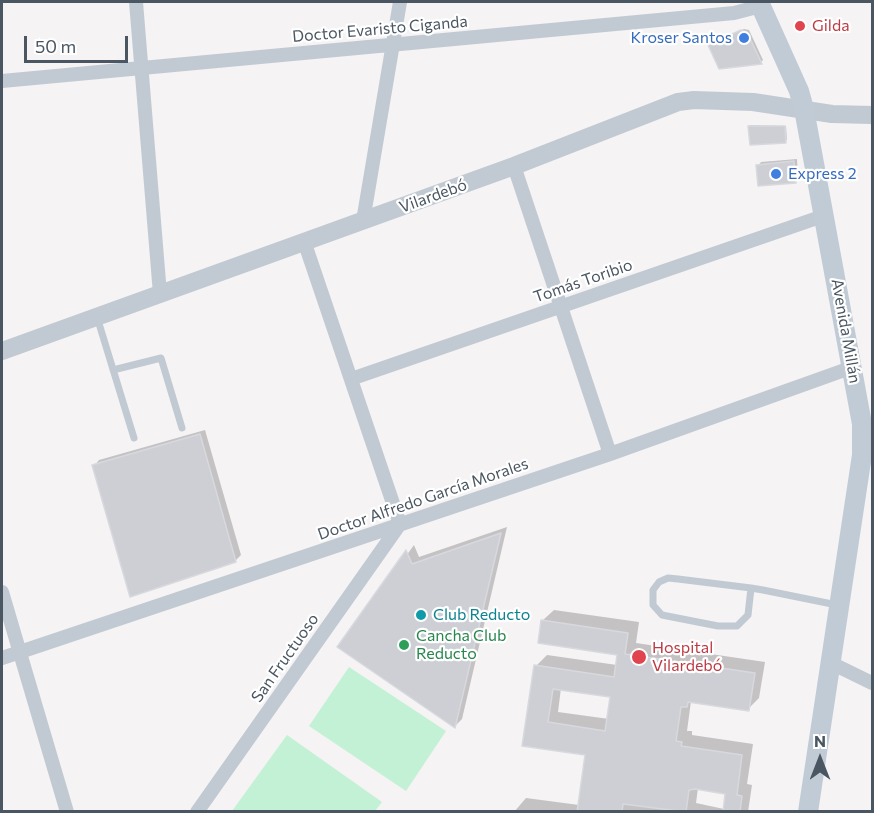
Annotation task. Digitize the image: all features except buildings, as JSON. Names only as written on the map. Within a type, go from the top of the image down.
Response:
[{"type":"main road","name":"Avenida Millán","points":[[760,4],[799,91],[804,109],[826,215],[867,453],[840,605],[808,812]]},
{"type":"street","points":[[136,2],[160,294]]},
{"type":"street","points":[[363,221],[400,2]]},
{"type":"street","name":"Doctor Evaristo Ciganda","points":[[2,81],[734,13],[760,4]]},
{"type":"street","name":"Vilardebó","points":[[2,351],[514,166],[678,102],[694,100],[753,102],[832,114],[873,115]]},
{"type":"street","points":[[514,166],[610,454]]},
{"type":"street","name":"Tomás Toribio","points":[[351,379],[826,215]]},
{"type":"street","points":[[304,241],[400,524]]},
{"type":"street","name":"Doctor Alfredo García Morales","points":[[2,658],[610,454],[853,367]]},
{"type":"street","name":"San Fructuoso","points":[[197,812],[400,524]]},
{"type":"street","points":[[2,592],[67,812]]},
{"type":"street","points":[[831,663],[873,683]]},
{"type":"lane","points":[[97,317],[134,438]]},
{"type":"lane","points":[[113,370],[160,358],[182,428]]},
{"type":"lane","points":[[751,588],[748,615],[737,626],[718,626],[662,615],[652,605],[653,590],[659,582],[668,578],[751,588],[840,605]]},
{"type":"green space","points":[[349,667],[446,731],[406,791],[309,726]]},
{"type":"green space","points":[[287,735],[382,802],[375,811],[232,811]]},
{"type":"place","name":"Gilda","points":[[800,26]]},
{"type":"place","name":"Kroser Santos","points":[[744,38]]},
{"type":"place","name":"Express 2","points":[[776,174]]},
{"type":"place","name":"Club Reducto","points":[[421,615]]},
{"type":"place","name":"Cancha Club Reducto","points":[[404,645]]},
{"type":"place","name":"Hospital Vilardebó","points":[[639,657]]}]
